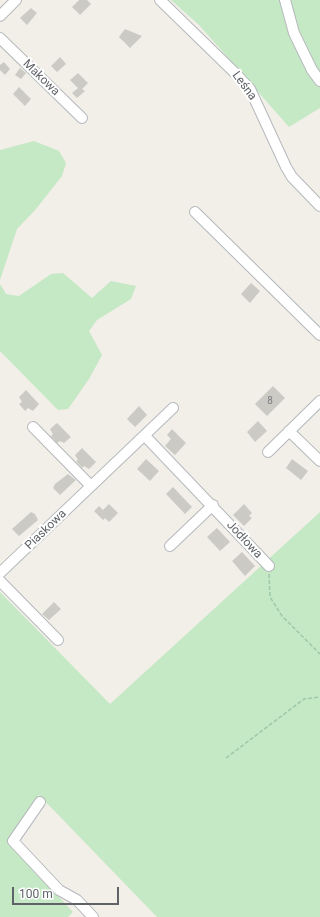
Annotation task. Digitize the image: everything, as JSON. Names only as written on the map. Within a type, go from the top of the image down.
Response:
[{"type":"street","points":[[0,16],[16,0]]},
{"type":"street","name":"Leśna","points":[[160,0],[234,72],[250,90],[292,177],[320,206]]},
{"type":"street","points":[[285,0],[294,33],[312,70],[320,81]]},
{"type":"street","name":"Makowa","points":[[0,38],[82,118]]},
{"type":"street","points":[[195,212],[320,336]]},
{"type":"street","points":[[268,452],[320,401]]},
{"type":"street","name":"Piaskowa","points":[[0,573],[173,408]]},
{"type":"street","points":[[33,427],[91,486]]},
{"type":"street","points":[[289,431],[320,461]]},
{"type":"street","name":"Jodłowa","points":[[145,436],[213,505],[269,566]]},
{"type":"street","points":[[170,546],[213,505]]},
{"type":"street","points":[[0,581],[58,640]]},
{"type":"street","points":[[40,802],[13,841],[58,890],[77,900],[94,917]]},
{"type":"path","name":"Jodłowa","points":[[269,566],[270,596],[282,616],[320,654]]},
{"type":"path","points":[[226,758],[304,699],[320,697]]},
{"type":"green space","points":[[171,0],[320,0],[320,108],[289,127],[199,25]]},
{"type":"green space","points":[[34,141],[59,151],[66,163],[62,176],[36,209],[17,229],[0,280],[0,150]]},
{"type":"green space","points":[[63,273],[92,298],[111,281],[136,286],[131,299],[97,320],[89,331],[102,355],[89,379],[68,409],[58,410],[0,351],[0,284],[6,294],[19,296],[51,274]]},
{"type":"green space","points":[[320,512],[320,917],[157,917],[39,795],[7,841],[73,912],[68,917],[0,917],[0,592],[110,704]]},
{"type":"building","points":[[79,0],[87,0],[91,4],[80,15],[72,7]]},
{"type":"building","points":[[31,8],[37,13],[27,25],[20,18]]},
{"type":"building","points":[[125,29],[142,36],[130,48],[119,37]]},
{"type":"building","points":[[60,57],[66,64],[57,72],[51,66]]},
{"type":"building","points":[[4,62],[10,69],[5,75],[0,70],[0,65]]},
{"type":"building","points":[[20,68],[26,73],[21,79],[15,75]]},
{"type":"building","points":[[78,73],[88,83],[82,89],[85,91],[77,98],[72,93],[78,88],[70,80]]},
{"type":"building","points":[[19,87],[31,99],[25,106],[13,94]]},
{"type":"building","points":[[251,283],[260,291],[250,303],[241,294]]},
{"type":"building","points":[[273,386],[285,398],[267,416],[255,404]]},
{"type":"building","points":[[26,390],[39,404],[33,411],[28,408],[25,411],[19,404],[22,402],[19,397]]},
{"type":"building","points":[[139,406],[147,415],[135,427],[127,419]]},
{"type":"building","points":[[258,421],[267,431],[255,442],[247,432]]},
{"type":"building","points":[[57,423],[71,437],[64,443],[60,441],[57,443],[51,436],[53,434],[50,429]]},
{"type":"building","points":[[172,429],[186,443],[175,455],[165,446],[171,439],[167,435]]},
{"type":"building","points":[[82,448],[96,462],[89,469],[84,466],[82,468],[76,461],[78,460],[75,455]]},
{"type":"building","points":[[146,459],[159,471],[150,481],[137,469]]},
{"type":"building","points":[[292,459],[308,471],[301,480],[286,468]]},
{"type":"building","points":[[68,474],[76,480],[60,495],[53,488],[55,484]]},
{"type":"building","points":[[173,487],[192,507],[185,514],[166,494]]},
{"type":"building","points":[[109,504],[118,513],[109,522],[105,518],[103,520],[94,511],[99,506],[103,510]]},
{"type":"building","points":[[244,504],[252,513],[249,516],[252,518],[244,526],[233,515]]},
{"type":"building","points":[[31,512],[35,514],[38,520],[19,536],[12,529]]},
{"type":"building","points":[[217,528],[230,542],[220,551],[207,537]]},
{"type":"building","points":[[242,552],[255,566],[245,576],[232,561]]},
{"type":"building","points":[[54,602],[61,609],[49,620],[42,614]]}]
